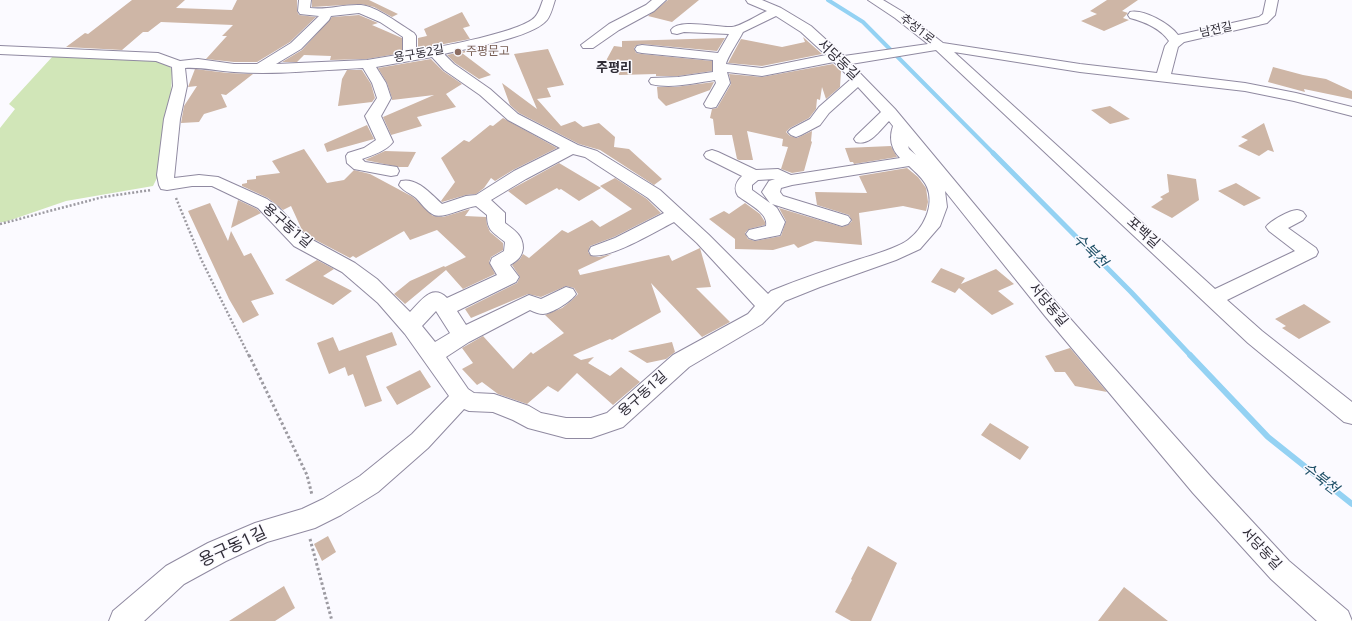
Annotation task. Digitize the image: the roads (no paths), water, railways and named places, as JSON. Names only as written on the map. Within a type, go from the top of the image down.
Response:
[{"type":"street","points":[[304,0],[304,12],[324,13],[361,9],[378,17],[409,36],[410,56]]},
{"type":"street","name":"용구동2길","points":[[179,65],[198,63],[234,68],[258,68],[367,64],[435,52],[516,32],[533,25],[542,18],[549,0]]},
{"type":"street","points":[[588,45],[614,27],[650,8],[660,0]]},
{"type":"street","name":"서당동길","points":[[752,0],[777,11],[806,29],[859,79],[895,120],[1052,311],[1202,485],[1280,570],[1338,621]]},
{"type":"street","name":"추성1로","points":[[874,0],[899,15],[935,47]]},
{"type":"street","name":"남전길","points":[[1176,41],[1186,36],[1263,20],[1269,15],[1267,3]]},
{"type":"street","points":[[711,104],[723,83],[720,67],[737,32],[750,23],[777,11]]},
{"type":"street","points":[[258,68],[296,46],[325,17],[324,13]]},
{"type":"street","points":[[1134,15],[1158,24],[1170,32],[1176,41],[1172,46],[1163,78]]},
{"type":"street","points":[[677,30],[683,28],[737,32]]},
{"type":"street","points":[[642,49],[720,67],[762,72],[838,59],[935,47],[1080,68],[1245,87],[1296,97],[1352,112]]},
{"type":"street","name":"포백길","points":[[935,47],[1214,298],[1255,337],[1352,415]]},
{"type":"street","points":[[0,50],[158,57],[179,65]]},
{"type":"street","points":[[435,52],[449,67],[485,92],[513,117],[572,148],[591,154],[654,194],[730,266],[767,306]]},
{"type":"street","points":[[367,64],[379,83],[384,98],[373,116],[385,142],[370,151],[354,156],[355,162],[360,166],[392,171]]},
{"type":"street","name":"용구동1길","points":[[179,65],[178,71],[180,86],[172,119],[165,175],[167,185],[182,181],[218,182],[238,193],[255,199],[266,207],[305,245],[353,270],[377,290],[404,317],[409,326],[435,358],[460,395],[469,402],[494,403],[521,413],[536,421],[566,428],[591,428],[615,420],[681,361],[755,319],[778,296],[889,256],[914,245],[931,226],[938,207],[936,188],[929,176],[902,151],[895,120]]},
{"type":"street","points":[[656,81],[678,81],[720,67]]},
{"type":"street","points":[[796,132],[814,122],[824,110],[859,79]]},
{"type":"street","points":[[862,138],[895,120]]},
{"type":"street","points":[[407,185],[419,192],[439,211],[466,201],[480,200],[520,175],[572,148]]},
{"type":"street","points":[[712,155],[753,175],[778,174],[789,180]]},
{"type":"street","points":[[842,220],[777,200],[771,192],[775,185],[789,180],[913,161]]},
{"type":"street","points":[[753,175],[744,184],[744,192],[771,212],[776,222],[774,231],[755,234]]},
{"type":"street","points":[[445,308],[510,277],[499,263],[513,254],[514,240],[496,225],[496,213],[480,200]]},
{"type":"street","points":[[598,251],[621,242],[676,214]]},
{"type":"street","points":[[1214,298],[1309,252],[1275,227],[1297,216]]},
{"type":"street","points":[[435,358],[437,351],[462,336],[529,302],[542,307],[566,294]]},
{"type":"street","points":[[409,326],[436,299],[445,308],[462,336]]},
{"type":"street","name":"용구동1길","points":[[123,621],[182,571],[217,552],[264,531],[306,520],[332,507],[369,484],[420,441],[455,405],[460,395]]},
{"type":"waterway","name":"수북천","points":[[828,0],[863,22],[994,154]]},
{"type":"waterway","name":"수북천","points":[[993,153],[1131,292],[1191,356]]},
{"type":"waterway","name":"수북천","points":[[1190,355],[1268,437],[1352,504]]},
{"type":"place","name":"주평문고","points":[[458,52]]},
{"type":"district","name":"주평리","points":[[614,68]]}]
